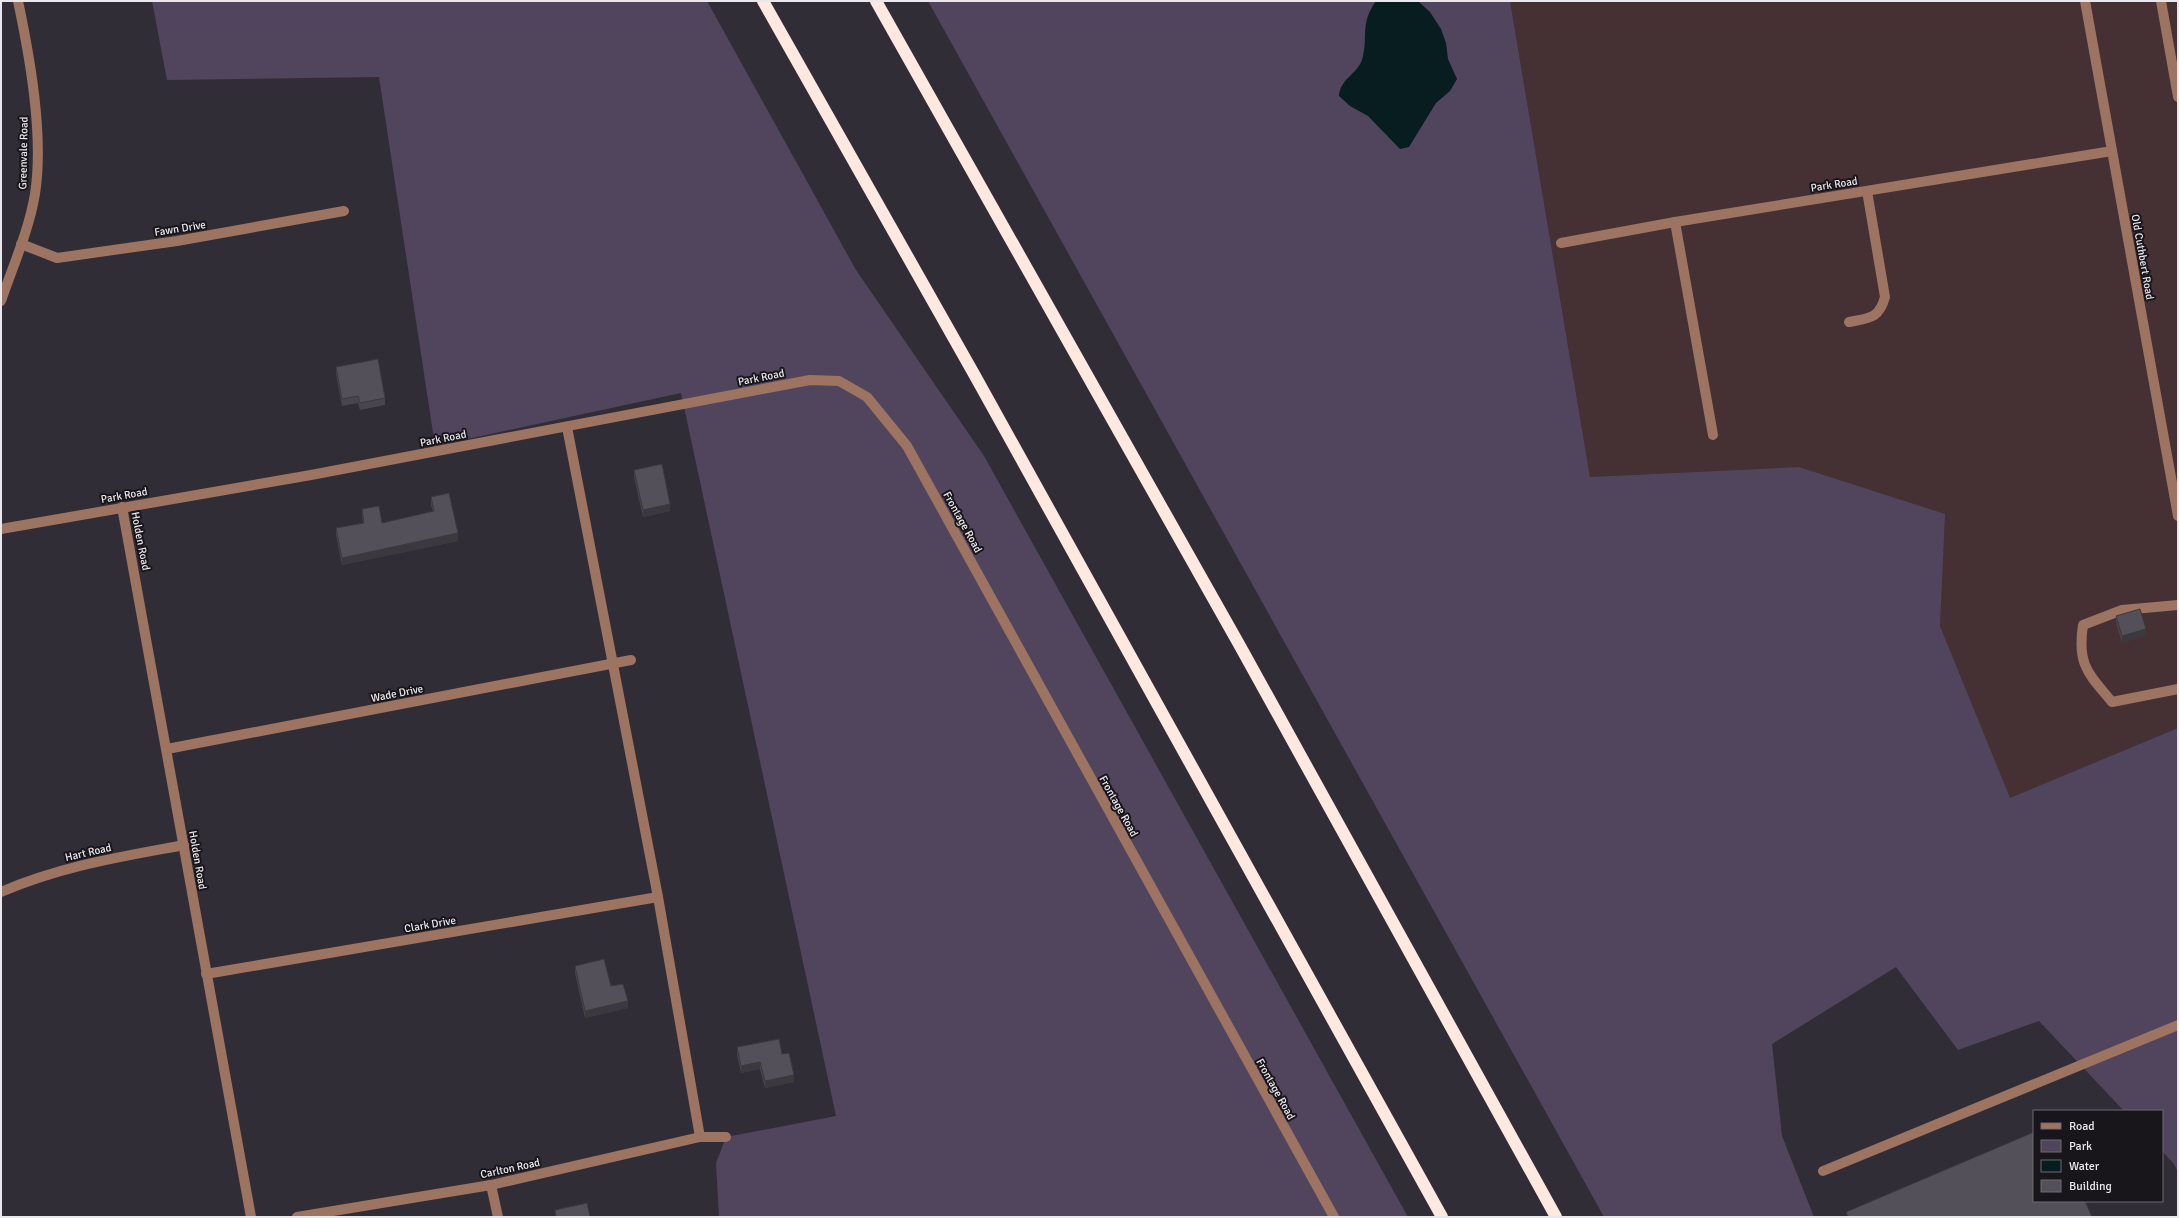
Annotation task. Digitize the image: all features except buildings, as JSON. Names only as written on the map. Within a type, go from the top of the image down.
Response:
[{"type":"highway","points":[[763,1],[974,374],[1442,1217]]},
{"type":"highway","points":[[876,1],[1244,653],[1556,1217]]},
{"type":"street","name":"Greenvale Road","points":[[1,301],[21,244],[35,193],[37,143],[36,113],[18,1]]},
{"type":"street","name":"Old Cuthbert Road","points":[[2086,1],[2178,516]]},
{"type":"street","points":[[2161,1],[2178,98]]},
{"type":"street","name":"Park Road","points":[[1561,243],[1675,222],[2112,151]]},
{"type":"street","points":[[1849,322],[1874,316],[1882,309],[1885,297],[1867,190]]},
{"type":"street","name":"Fawn Drive","points":[[21,244],[57,258],[177,241],[344,211]]},
{"type":"street","points":[[1675,222],[1713,436]]},
{"type":"street","name":"Park Road","points":[[1,529],[311,475],[810,380],[840,381],[867,397],[879,410]]},
{"type":"street","name":"Frontage Road","points":[[879,410],[907,446],[1334,1217]]},
{"type":"street","points":[[567,427],[658,897],[700,1137]]},
{"type":"street","name":"Holden Road","points":[[122,508],[251,1217]]},
{"type":"street","points":[[2178,605],[2122,610],[2083,624],[2080,644],[2086,670],[2112,702],[2178,689]]},
{"type":"street","name":"Wade Drive","points":[[167,749],[631,660]]},
{"type":"street","name":"Hart Road","points":[[1,892],[36,877],[94,862],[184,845]]},
{"type":"street","name":"Clark Drive","points":[[206,974],[658,897]]},
{"type":"street","points":[[1823,1171],[2178,1025]]},
{"type":"street","name":"Carlton Road","points":[[297,1217],[491,1185],[700,1137],[726,1136]]},
{"type":"street","points":[[491,1185],[498,1217]]},
{"type":"shaded area","points":[[1510,1],[2178,1],[2178,728],[2009,799],[1940,626],[1944,514],[1799,467],[1590,477]]},
{"type":"green space","points":[[152,1],[707,1],[856,270],[984,456],[1408,1217],[719,1217],[716,1163],[726,1137],[836,1116],[681,393],[435,446],[379,77],[167,80]]},
{"type":"green space","points":[[928,1],[1510,1],[1590,477],[1799,467],[1945,514],[1940,626],[2010,798],[2178,728],[2178,1172],[2174,1164],[2163,1152],[2163,1110],[2123,1110],[2039,1021],[1958,1050],[1896,967],[1772,1044],[1782,1136],[1814,1217],[1604,1217]]},
{"type":"water","points":[[1376,1],[1418,1],[1430,12],[1441,29],[1446,43],[1448,59],[1457,79],[1450,91],[1436,103],[1409,147],[1400,149],[1368,116],[1350,106],[1339,96],[1342,85],[1360,65],[1362,60],[1365,44],[1366,24],[1371,9]]}]
